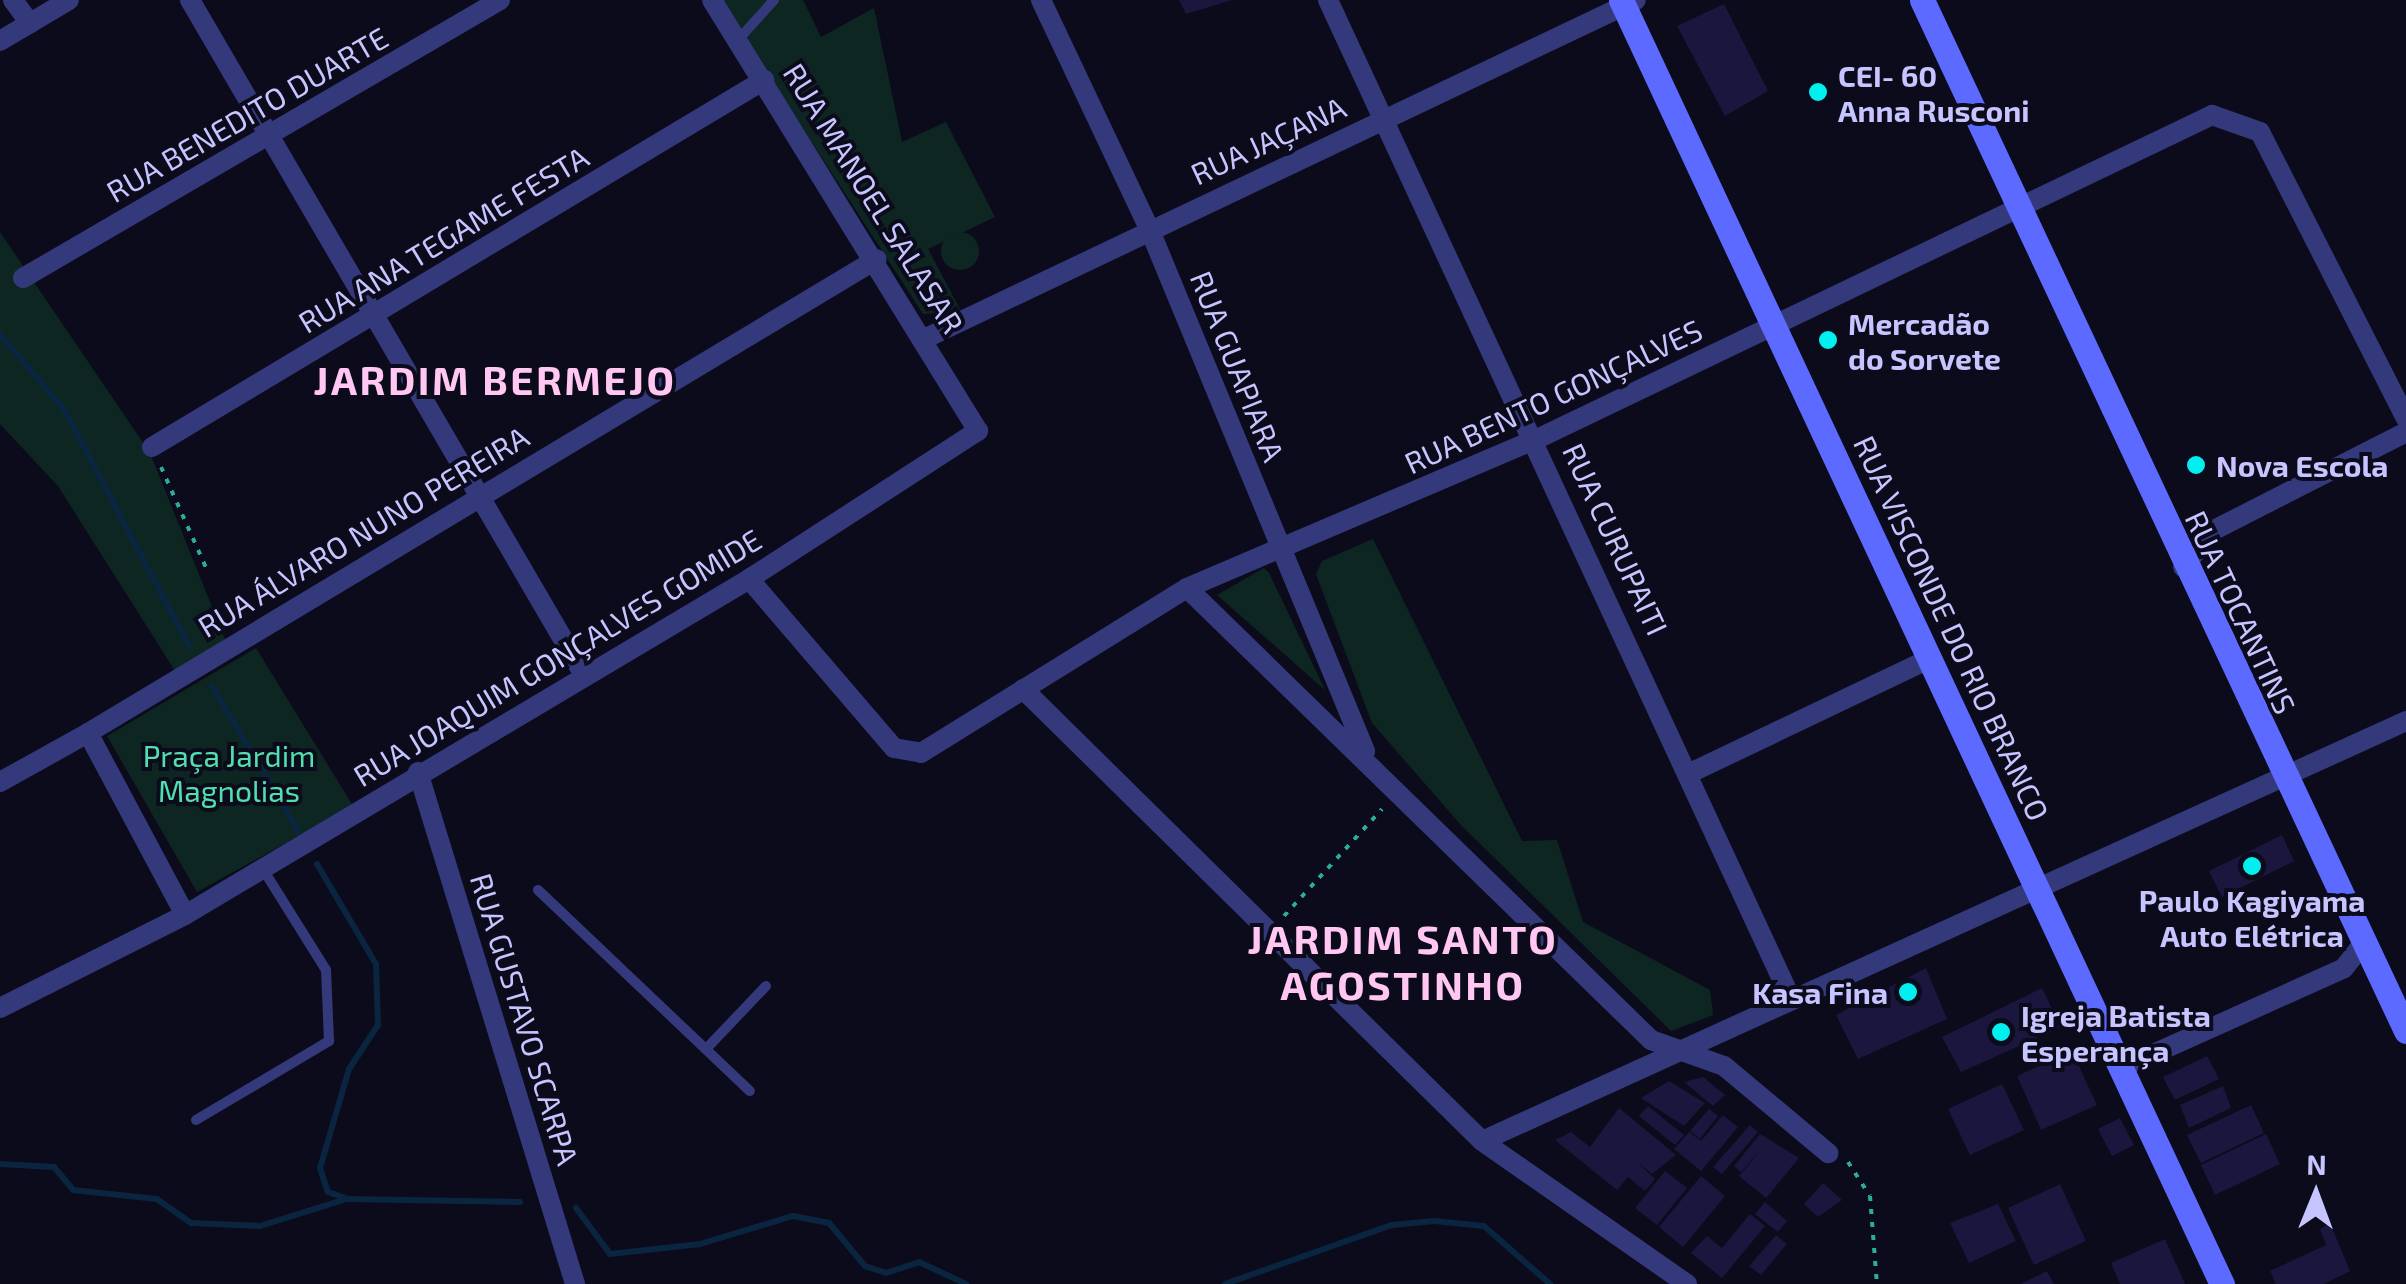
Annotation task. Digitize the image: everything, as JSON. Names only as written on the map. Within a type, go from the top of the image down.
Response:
[{"type":"main road","name":"RUA TOCANTINS","points":[[1922,0],[2182,567],[2406,1032]]},
{"type":"main road","name":"RUA VISCONDE DO RIO BRANCO","points":[[1627,2],[1772,326],[2222,1284]]},
{"type":"street","points":[[12,0],[30,23]]},
{"type":"street","points":[[0,41],[69,0]]},
{"type":"street","points":[[190,0],[374,316],[482,492],[584,674]]},
{"type":"street","name":"RUA BENEDITO DUARTE","points":[[23,278],[500,0]]},
{"type":"street","name":"RUA MANOEL SALASAR","points":[[712,0],[926,338],[978,431]]},
{"type":"street","name":"RUA GUAPIARA","points":[[1041,0],[1149,228],[1369,760]]},
{"type":"street","name":"RUA CURUPAITI","points":[[1328,0],[1537,439],[1791,998]]},
{"type":"street","name":"RUA JAÇANA","points":[[926,338],[1627,2]]},
{"type":"street","name":"RUA ANA TEGAME FESTA","points":[[152,447],[764,80]]},
{"type":"street","name":"RUA BENTO GONÇALVES","points":[[749,580],[907,755],[1187,588],[1264,552],[1282,553],[1537,439],[2021,212],[2212,115],[2238,118],[2260,132],[2406,418]]},
{"type":"street","name":"RUA ÁLVARO NUNO PEREIRA","points":[[0,782],[877,259]]},
{"type":"street","name":"RUA JOAQUIM GONÇALVES GOMIDE","points":[[0,1008],[185,915],[418,772],[749,580],[978,431]]},
{"type":"street","points":[[2182,567],[2214,530],[2406,432]]},
{"type":"street","points":[[1187,588],[1369,760],[1651,1040],[1724,1066],[1828,1153]]},
{"type":"street","points":[[1690,773],[1931,658]]},
{"type":"street","points":[[1023,689],[1267,935],[1482,1141],[1687,1284]]},
{"type":"street","points":[[1482,1141],[2406,721]]},
{"type":"street","points":[[88,733],[185,915]]},
{"type":"street","name":"RUA GUSTAVO SCARPA","points":[[418,772],[575,1284]]},
{"type":"street","points":[[2122,1068],[2344,968],[2364,942]]},
{"type":"lane","points":[[738,40],[774,0]]},
{"type":"lane","points":[[196,1120],[329,1041],[326,970],[263,868]]},
{"type":"lane","points":[[538,890],[750,1091]]},
{"type":"lane","points":[[706,1049],[766,986]]},
{"type":"path","points":[[152,447],[208,572]]},
{"type":"path","points":[[1267,935],[1399,791]]},
{"type":"path","points":[[1828,1153],[1863,1174],[1877,1284]]},
{"type":"green space","points":[[720,0],[803,0],[821,37],[874,8],[902,142],[946,122],[995,217],[928,249],[961,311],[923,314]]},
{"type":"green space","points":[[0,232],[150,453],[225,639],[177,674],[58,486],[0,424]]},
{"type":"green space","points":[[960,232],[973,238],[979,251],[973,264],[960,270],[947,264],[941,251],[947,238]]},
{"type":"green space","points":[[1373,539],[1522,841],[1557,840],[1583,922],[1710,990],[1713,1015],[1671,1031],[1461,825],[1372,723],[1316,574],[1322,561]]},
{"type":"green space","points":[[1264,568],[1269,573],[1325,690],[1217,595]]},
{"type":"green space","name":"Praça Jardim Magnolias","points":[[256,648],[353,806],[197,892],[107,736]]},
{"type":"building","points":[[1179,0],[1232,0],[1186,14]]},
{"type":"building","points":[[1724,4],[1768,91],[1725,116],[1677,26]]},
{"type":"building","name":"Paulo Kagiyama Auto Elétrica","points":[[2282,835],[2294,861],[2222,897],[2209,871]]},
{"type":"building","name":"Kasa Fina","points":[[1926,968],[1947,1019],[1858,1059],[1836,1015]]},
{"type":"building","name":"Igreja Batista Esperança","points":[[2042,988],[2061,1027],[1961,1072],[1942,1037]]},
{"type":"building","points":[[2072,1051],[2097,1105],[2041,1130],[2017,1076]]},
{"type":"building","points":[[2207,1056],[2219,1079],[2175,1100],[2163,1077]]},
{"type":"building","points":[[1703,1077],[1725,1095],[1713,1106],[1684,1082]]},
{"type":"building","points":[[1669,1081],[1705,1103],[1684,1126],[1641,1098]]},
{"type":"building","points":[[2002,1084],[2024,1130],[1970,1155],[1948,1109]]},
{"type":"building","points":[[2223,1086],[2231,1108],[2189,1128],[2180,1105]]},
{"type":"building","points":[[2251,1105],[2264,1133],[2201,1163],[2187,1135]]},
{"type":"building","points":[[1648,1106],[1684,1135],[1675,1145],[1639,1116]]},
{"type":"building","points":[[1619,1108],[1676,1155],[1652,1174],[1636,1161],[1655,1179],[1645,1191],[1628,1177],[1617,1190],[1555,1140],[1571,1132],[1590,1147]]},
{"type":"building","points":[[1709,1109],[1718,1116],[1700,1139],[1690,1131]]},
{"type":"building","points":[[1723,1115],[1738,1127],[1701,1171],[1674,1149],[1689,1132],[1701,1141]]},
{"type":"building","points":[[2120,1118],[2134,1145],[2112,1156],[2098,1129]]},
{"type":"building","points":[[1750,1125],[1758,1132],[1722,1174],[1713,1167]]},
{"type":"building","points":[[1760,1134],[1799,1158],[1766,1198],[1739,1176],[1765,1145],[1741,1172],[1734,1166]]},
{"type":"building","points":[[2266,1134],[2280,1164],[2215,1195],[2201,1165]]},
{"type":"building","points":[[1665,1171],[1687,1188],[1657,1225],[1635,1208]]},
{"type":"building","points":[[1701,1176],[1725,1196],[1683,1247],[1659,1227]]},
{"type":"building","points":[[1823,1183],[1842,1200],[1818,1217],[1804,1204]]},
{"type":"building","points":[[2060,1184],[2086,1241],[2034,1265],[2008,1208]]},
{"type":"building","points":[[1765,1202],[1787,1221],[1778,1232],[1755,1214]]},
{"type":"building","points":[[1998,1204],[2016,1241],[1969,1263],[1950,1223]]},
{"type":"building","points":[[1750,1214],[1765,1226],[1722,1278],[1691,1253],[1707,1236],[1722,1248]]},
{"type":"building","points":[[2330,1223],[2350,1271],[2324,1284],[2276,1284],[2270,1271],[2326,1245],[2320,1229]]},
{"type":"building","points":[[1776,1235],[1787,1244],[1761,1275],[1749,1266]]},
{"type":"building","points":[[2165,1239],[2185,1284],[2120,1284],[2111,1263]]},
{"type":"building","points":[[2047,1271],[2054,1284],[2021,1284]]},
{"type":"waterway","points":[[0,334],[65,411],[189,646]]},
{"type":"waterway","points":[[212,686],[298,831]]},
{"type":"waterway","points":[[317,864],[376,964],[378,1025],[349,1069],[320,1168],[328,1192],[345,1198]]},
{"type":"waterway","points":[[0,1164],[54,1167],[73,1190],[157,1199],[191,1223],[260,1226],[346,1199],[520,1202]]},
{"type":"waterway","points":[[576,1208],[610,1254],[700,1244],[793,1216],[829,1223],[865,1266],[886,1273],[919,1262],[966,1284]]},
{"type":"waterway","points":[[1225,1284],[1392,1225],[1434,1221],[1484,1226],[1550,1284]]},
{"type":"place","name":"CEI- 60 Anna Rusconi","points":[[1818,92]]},
{"type":"place","name":"Mercadão do Sorvete","points":[[1828,340]]},
{"type":"place","name":"Nova Escola","points":[[2196,465]]},
{"type":"place","name":"Paulo Kagiyama Auto Elétrica","points":[[2252,866]]},
{"type":"place","name":"Kasa Fina","points":[[1908,992]]},
{"type":"place","name":"Igreja Batista Esperança","points":[[2001,1032]]},
{"type":"district","name":"JARDIM BERMEJO","points":[[495,379]]},
{"type":"district","name":"JARDIM SANTO AGOSTINHO","points":[[1403,961]]}]
